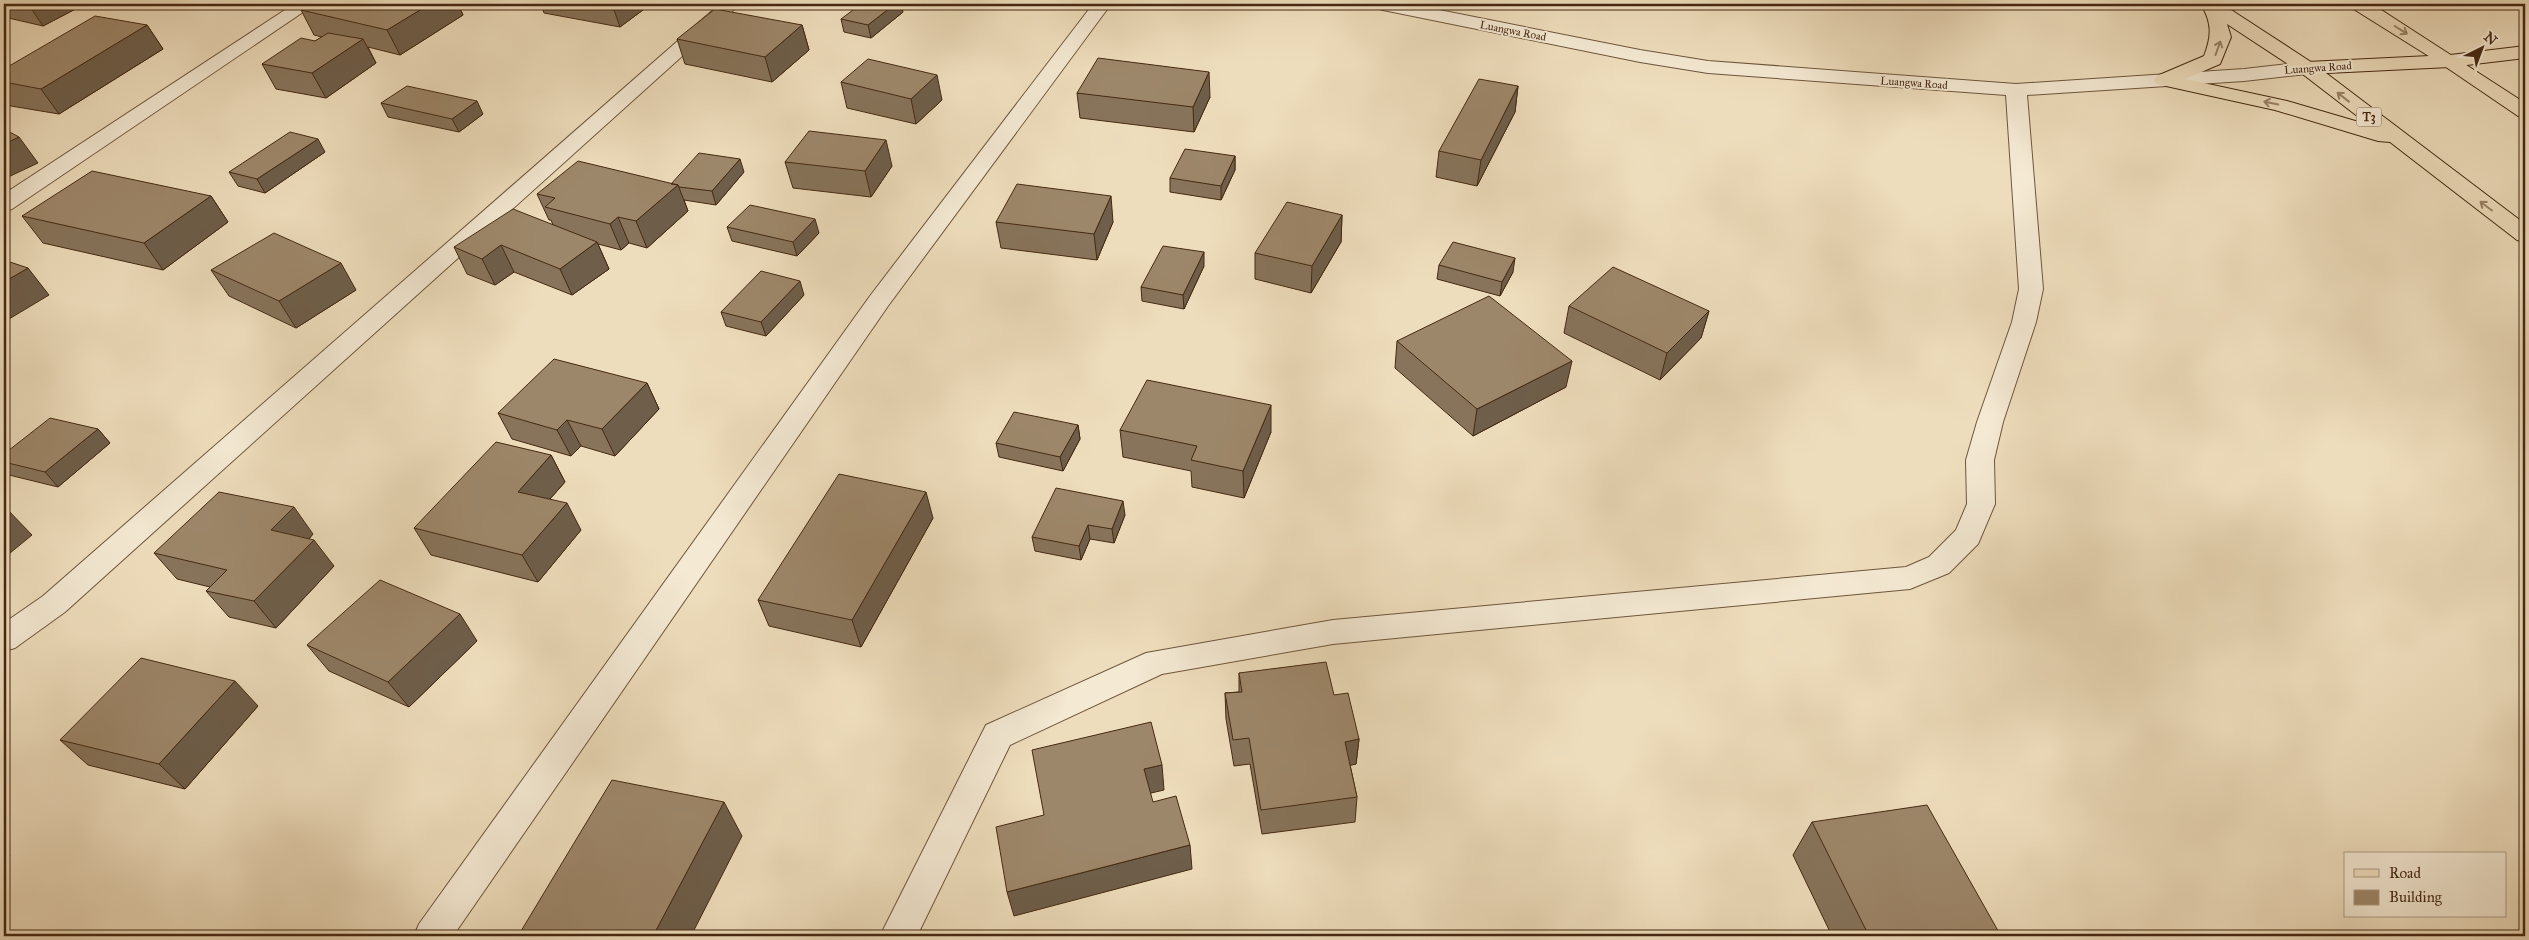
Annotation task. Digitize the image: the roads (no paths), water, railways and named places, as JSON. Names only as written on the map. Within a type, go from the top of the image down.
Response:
[{"type":"main road","points":[[2359,4],[2450,61],[2525,112]]},
{"type":"main road","points":[[2164,80],[2213,60],[2221,37],[2212,5]]},
{"type":"main road","name":"T3","points":[[2212,5],[2307,68],[2402,143],[2525,235]]},
{"type":"main road","name":"Luangwa Road","points":[[2307,68],[2450,61],[2525,52]]},
{"type":"main road","points":[[2164,80],[2280,105],[2402,143]]},
{"type":"street","points":[[4,204],[306,4]]},
{"type":"street","points":[[4,638],[62,598],[731,4]]},
{"type":"street","points":[[432,936],[879,301],[1102,4]]},
{"type":"street","name":"Luangwa Road","points":[[1383,4],[1508,30],[1708,67],[1783,74],[2016,90],[2307,68]]},
{"type":"street","points":[[898,936],[998,735],[1157,662],[1333,632],[1910,578],[1939,565],[1968,536],[1981,504],[1980,460],[1990,422],[2024,322],[2031,289],[2016,90]]}]
